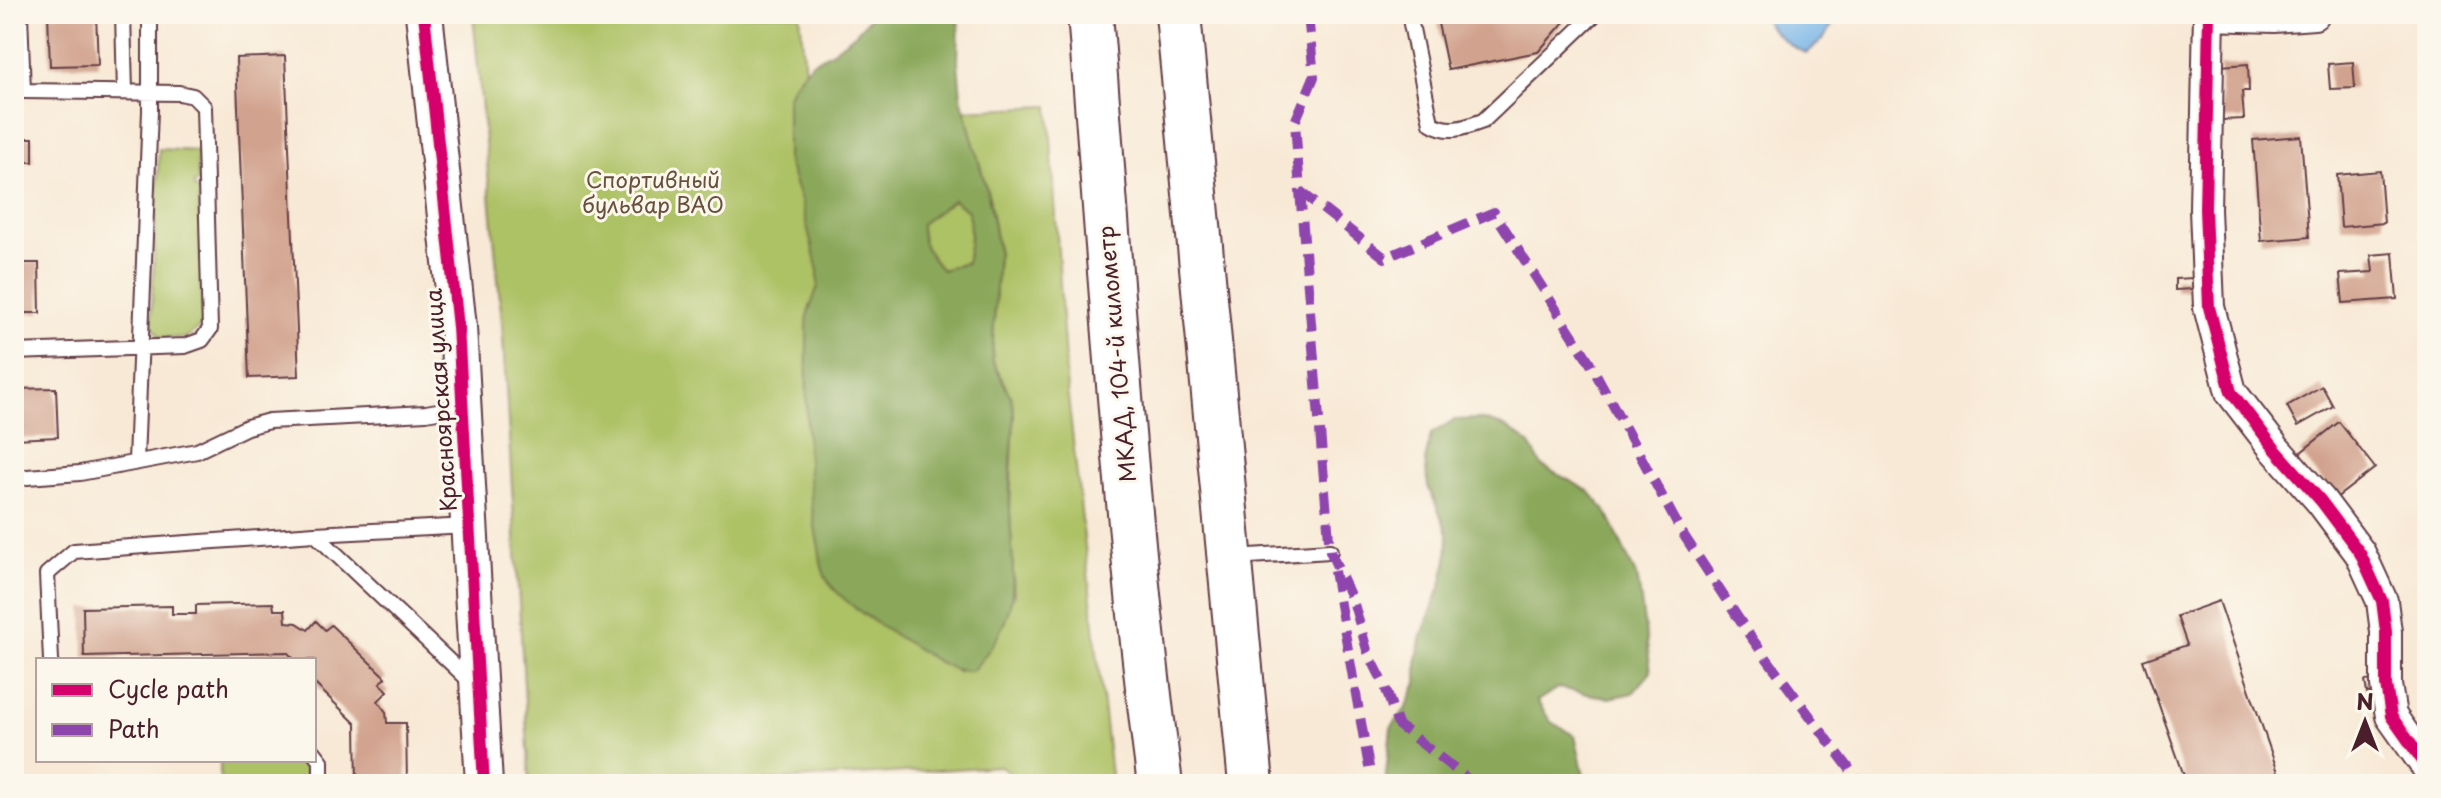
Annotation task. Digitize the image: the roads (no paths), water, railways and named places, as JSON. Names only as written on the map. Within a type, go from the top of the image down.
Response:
[{"type":"highway","name":"МКАД, 104-й километр","points":[[1090,14],[1120,406],[1160,784]]},
{"type":"highway","points":[[1178,14],[1251,784]]},
{"type":"street","name":"Красноярская улица","points":[[424,14],[458,327],[484,784]]},
{"type":"street","points":[[2314,14],[2274,17],[2209,14],[2205,209],[2209,307],[2231,392],[2360,553],[2382,601],[2386,632],[2386,685],[2391,716],[2427,767]]},
{"type":"lane","points":[[14,352],[185,346],[202,340],[210,329],[204,107],[193,96],[179,93],[23,91],[18,49],[20,14]]},
{"type":"lane","points":[[123,14],[125,92]]},
{"type":"lane","points":[[136,461],[150,14]]},
{"type":"lane","points":[[1409,14],[1431,123],[1442,130],[1462,129],[1483,121],[1595,14]]},
{"type":"lane","points":[[14,478],[80,473],[197,451],[247,427],[269,421],[426,413],[462,407]]},
{"type":"lane","points":[[51,658],[47,574],[74,551],[470,526]]},
{"type":"lane","points":[[315,534],[479,690]]},
{"type":"lane","points":[[1229,558],[1330,551]]},
{"type":"lane","points":[[316,755],[321,761],[321,784]]},
{"type":"water","points":[[1761,14],[1840,14],[1823,39],[1807,53],[1780,37]]},
{"type":"park label","name":"Спортивный бульвар ВАО","points":[[653,192]]}]
